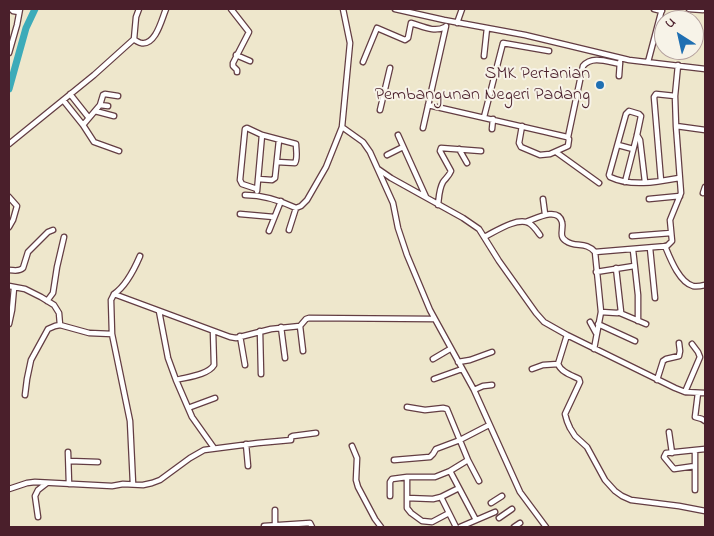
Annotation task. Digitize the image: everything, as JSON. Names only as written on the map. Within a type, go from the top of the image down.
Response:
[{"type":"street","points":[[9,53],[19,10],[11,9]]},
{"type":"street","points":[[9,144],[134,39],[136,17],[139,9]]},
{"type":"street","points":[[134,39],[144,43],[154,37],[166,9]]},
{"type":"street","points":[[231,9],[249,32],[236,55],[233,65],[237,72]]},
{"type":"street","points":[[289,230],[296,208],[307,200],[326,167],[342,127],[350,43],[343,9]]},
{"type":"street","points":[[395,9],[524,35],[620,61]]},
{"type":"street","points":[[457,23],[462,9]]},
{"type":"street","points":[[689,9],[703,10]]},
{"type":"street","points":[[423,128],[447,21]]},
{"type":"street","points":[[364,62],[377,28],[405,40],[408,38],[411,23],[435,30],[445,27]]},
{"type":"street","points":[[484,56],[487,28]]},
{"type":"street","points":[[648,62],[654,40]]},
{"type":"street","points":[[484,117],[503,43],[549,51]]},
{"type":"street","points":[[236,55],[250,61]]},
{"type":"street","points":[[522,126],[519,143],[521,147],[540,155],[550,154],[568,146],[583,66],[590,60],[648,62],[705,69]]},
{"type":"street","points":[[619,76],[620,61]]},
{"type":"street","points":[[595,252],[667,246],[672,241],[670,220],[681,194],[675,96],[678,65]]},
{"type":"street","points":[[380,110],[390,68]]},
{"type":"street","points":[[70,94],[89,118]]},
{"type":"street","points":[[83,125],[100,105],[104,94],[118,96]]},
{"type":"street","points":[[662,181],[654,97],[656,94],[675,96]]},
{"type":"street","points":[[63,100],[94,142],[119,150]]},
{"type":"street","points":[[100,105],[108,106]]},
{"type":"street","points":[[428,105],[568,138]]},
{"type":"street","points":[[95,111],[114,116]]},
{"type":"street","points":[[625,182],[640,116],[628,112],[610,175],[611,178],[625,182],[645,182],[679,178]]},
{"type":"street","points":[[492,129],[493,119]]},
{"type":"street","points":[[676,126],[705,130]]},
{"type":"street","points":[[342,127],[367,146],[393,203],[406,255],[434,319],[474,390],[520,492],[546,527]]},
{"type":"street","points":[[257,189],[240,182],[245,130],[249,128],[279,140],[296,144],[295,163],[277,162]]},
{"type":"street","points":[[257,195],[262,134]]},
{"type":"street","points":[[398,135],[426,198]]},
{"type":"street","points":[[637,135],[640,140],[645,182]]},
{"type":"street","points":[[258,179],[274,179],[279,140]]},
{"type":"street","points":[[618,145],[634,149]]},
{"type":"street","points":[[387,155],[404,147]]},
{"type":"street","points":[[438,204],[440,188],[451,171],[442,158],[440,150],[442,148],[482,151]]},
{"type":"street","points":[[459,149],[467,163]]},
{"type":"street","points":[[556,152],[599,183]]},
{"type":"street","points":[[377,168],[479,229],[499,261],[544,322],[657,380],[685,392],[705,393]]},
{"type":"street","points":[[703,193],[705,187]]},
{"type":"street","points":[[245,195],[257,195],[281,201],[296,208]]},
{"type":"street","points":[[649,199],[680,196]]},
{"type":"street","points":[[9,197],[17,206],[9,227]]},
{"type":"street","points":[[543,198],[545,214]]},
{"type":"street","points":[[269,231],[281,201]]},
{"type":"street","points":[[240,214],[274,218]]},
{"type":"street","points":[[484,237],[512,223],[526,222],[549,214],[560,219],[562,224],[561,234],[564,240],[569,243],[584,245],[595,252],[601,312],[594,349]]},
{"type":"street","points":[[526,222],[540,235]]},
{"type":"street","points":[[9,270],[22,270],[28,252],[48,232],[53,230]]},
{"type":"street","points":[[632,236],[671,233]]},
{"type":"street","points":[[47,300],[53,293],[64,237]]},
{"type":"street","points":[[665,246],[670,260],[683,279],[693,286],[705,285]]},
{"type":"street","points":[[650,248],[656,298]]},
{"type":"street","points":[[633,250],[638,295],[638,321]]},
{"type":"street","points":[[133,484],[130,421],[112,334],[111,300],[135,268],[140,256]]},
{"type":"street","points":[[596,272],[634,266]]},
{"type":"street","points":[[616,268],[620,313]]},
{"type":"street","points":[[9,324],[12,310],[11,287],[25,289],[54,305],[59,311],[60,325]]},
{"type":"street","points":[[114,294],[236,338],[260,331],[300,326],[309,318],[434,319]]},
{"type":"street","points":[[159,311],[168,358],[176,380],[192,417],[214,448]]},
{"type":"street","points":[[601,312],[620,313],[646,324]]},
{"type":"street","points":[[590,322],[597,335]]},
{"type":"street","points":[[598,324],[635,341]]},
{"type":"street","points":[[25,395],[29,368],[34,354],[46,331],[51,327],[60,325],[84,332],[112,334]]},
{"type":"street","points":[[300,326],[303,352]]},
{"type":"street","points":[[281,328],[285,358]]},
{"type":"street","points":[[176,380],[209,371],[214,365],[213,331]]},
{"type":"street","points":[[260,331],[261,374]]},
{"type":"street","points":[[558,364],[567,335]]},
{"type":"street","points":[[240,336],[245,365]]},
{"type":"street","points":[[657,380],[663,360],[678,357],[680,351],[679,344]]},
{"type":"street","points":[[685,392],[700,357],[692,344]]},
{"type":"street","points":[[433,359],[450,348]]},
{"type":"street","points":[[458,362],[492,352]]},
{"type":"street","points":[[532,369],[543,365],[558,364]]},
{"type":"street","points":[[558,364],[560,368],[579,379],[580,382],[565,414],[570,428],[587,448],[605,480],[615,491],[631,500],[705,511]]},
{"type":"street","points":[[434,379],[462,370]]},
{"type":"street","points":[[474,390],[492,385]]},
{"type":"street","points":[[695,417],[698,393]]},
{"type":"street","points":[[188,408],[215,398]]},
{"type":"street","points":[[407,407],[425,410],[445,408],[479,482]]},
{"type":"street","points":[[690,419],[695,417],[705,421]]},
{"type":"street","points":[[394,460],[430,457],[436,449],[460,440],[489,425]]},
{"type":"street","points":[[669,432],[672,453]]},
{"type":"street","points":[[9,489],[27,482],[112,486],[152,483],[160,480],[200,452],[214,448],[291,440],[293,436],[316,433]]},
{"type":"street","points":[[246,444],[248,466]]},
{"type":"street","points":[[352,446],[356,455],[356,480],[358,487],[381,527]]},
{"type":"street","points":[[695,466],[674,469],[664,457],[666,453],[705,449]]},
{"type":"street","points":[[695,450],[695,490]]},
{"type":"street","points":[[68,452],[69,484]]},
{"type":"street","points":[[390,496],[391,480],[407,477],[435,477],[468,460]]},
{"type":"street","points":[[69,461],[98,462]]},
{"type":"street","points":[[356,466],[363,465]]},
{"type":"street","points":[[450,470],[476,520]]},
{"type":"street","points":[[407,477],[407,508],[416,518],[422,521],[434,522],[449,513]]},
{"type":"street","points":[[38,517],[35,496],[38,490],[47,483]]},
{"type":"street","points":[[407,498],[433,499],[459,488]]},
{"type":"street","points":[[491,504],[502,496]]},
{"type":"street","points":[[441,497],[458,527],[496,512]]},
{"type":"street","points":[[499,518],[512,509]]},
{"type":"street","points":[[275,510],[275,526]]},
{"type":"street","points":[[264,526],[310,523],[312,527]]},
{"type":"street","points":[[514,527],[520,523]]},
{"type":"waterway","points":[[9,89],[26,28],[35,9]]},
{"type":"place","name":"SMK Pertanian Pembangunan Negeri Padang","points":[[600,85]]}]
